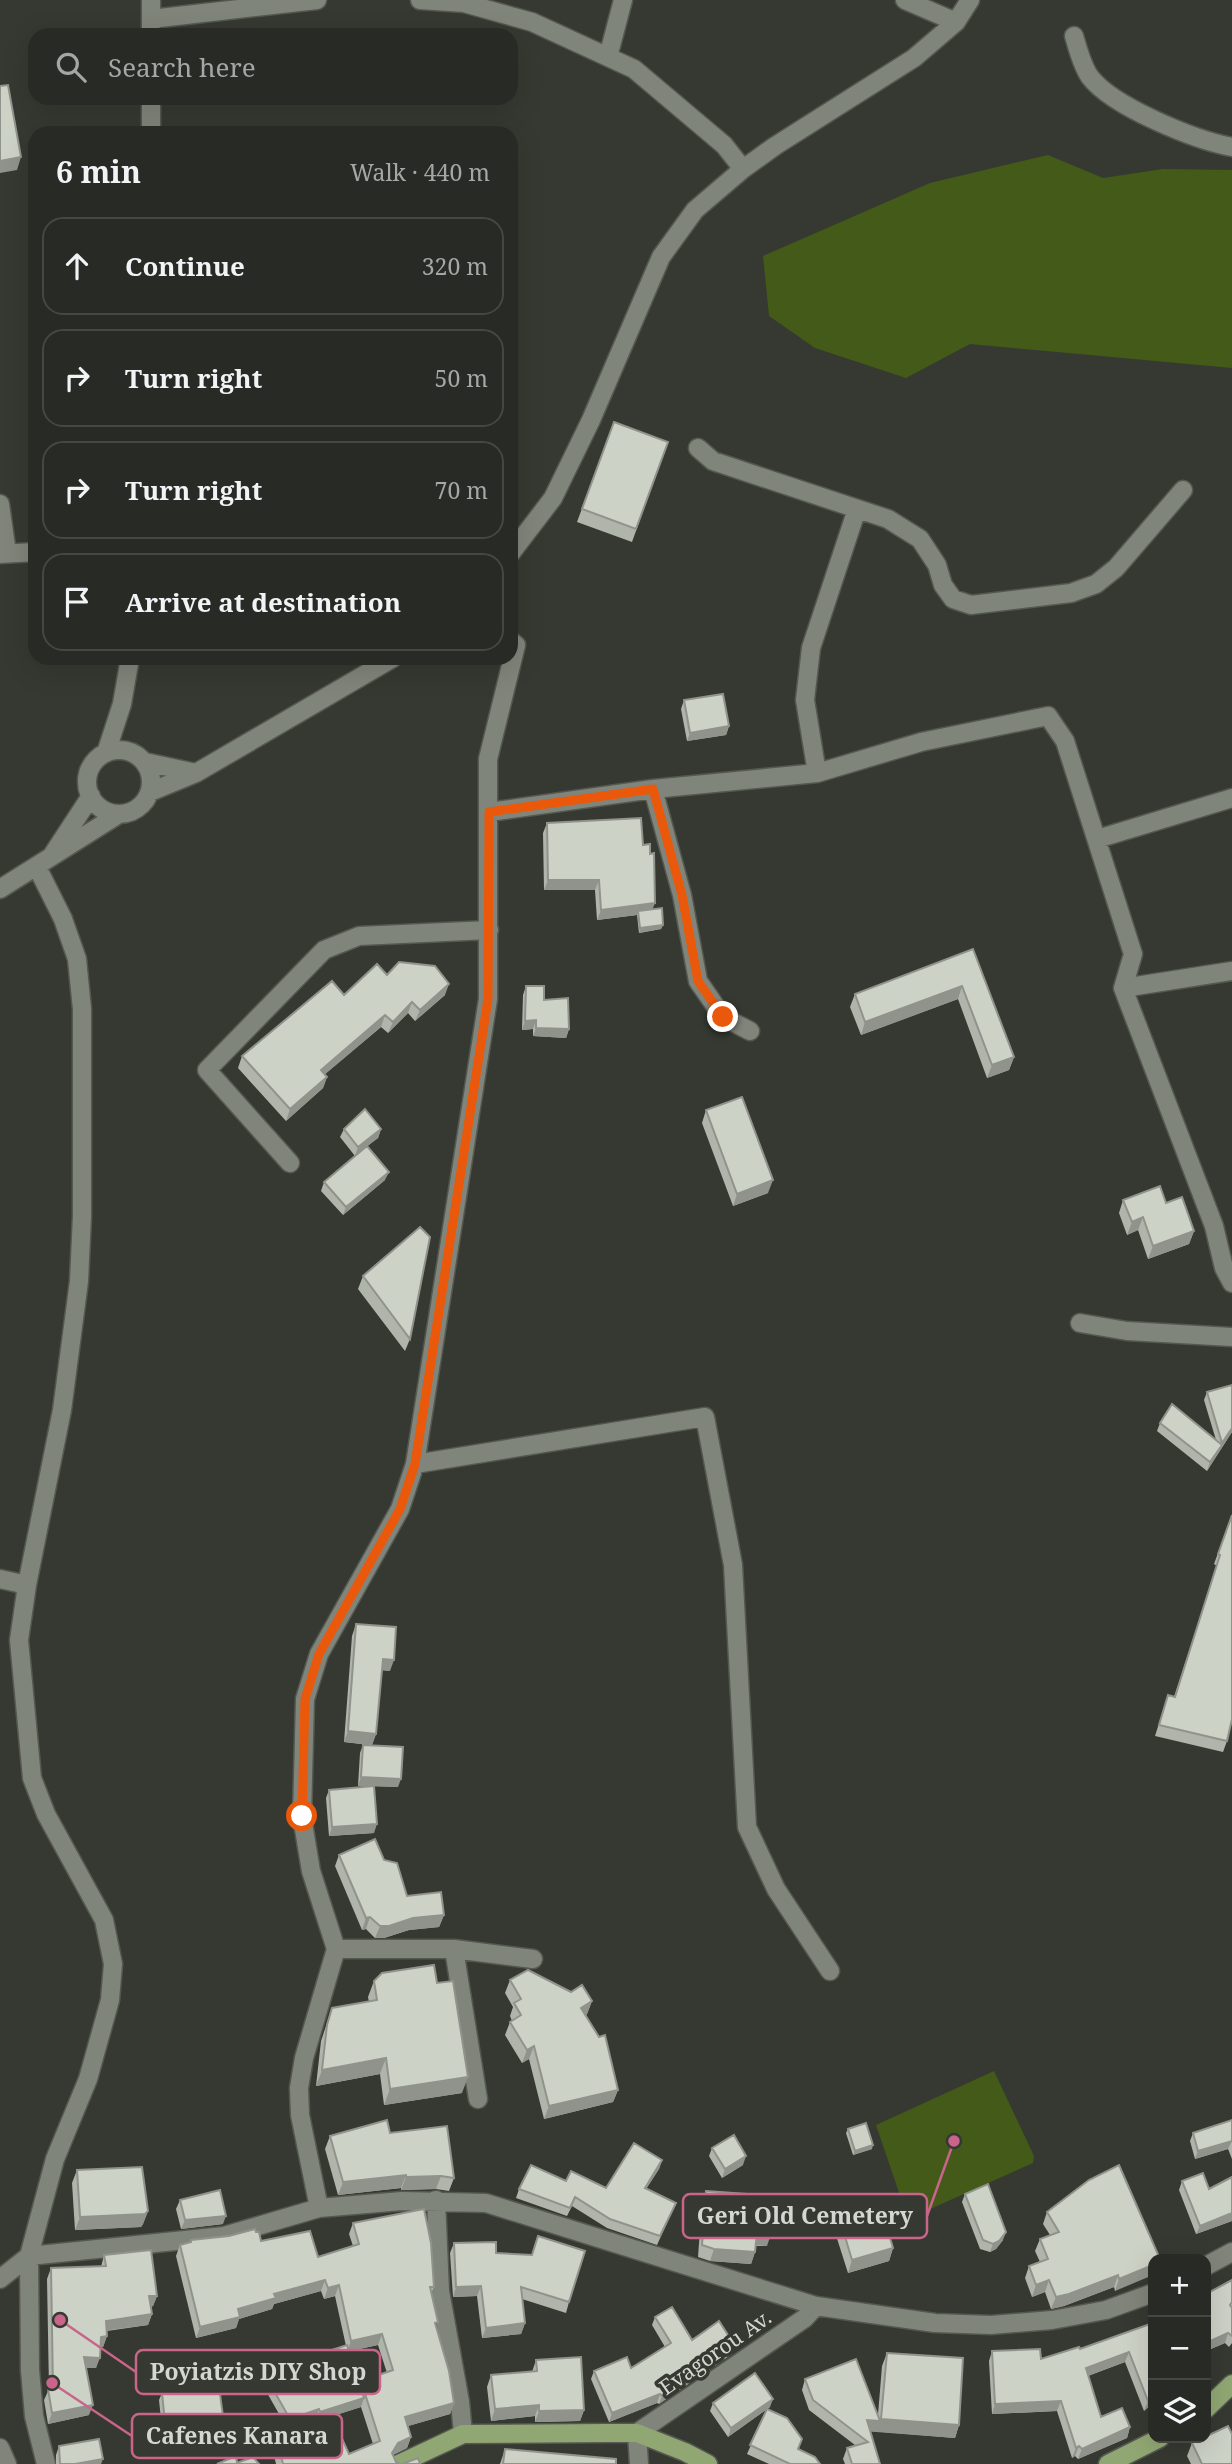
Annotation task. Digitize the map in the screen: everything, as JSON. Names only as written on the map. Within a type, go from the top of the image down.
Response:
[{"type":"main road","points":[[1211,2404],[1232,2384]]},
{"type":"main road","points":[[399,2464],[463,2434],[637,2433],[708,2464]]},
{"type":"main road","points":[[1108,2464],[1150,2443]]},
{"type":"street","points":[[151,0],[151,27],[317,0]]},
{"type":"street","points":[[420,0],[464,3],[532,22],[634,69],[724,145],[743,169]]},
{"type":"street","points":[[608,57],[624,0]]},
{"type":"street","points":[[905,0],[956,22]]},
{"type":"street","points":[[518,544],[553,498],[591,420],[661,257],[695,210],[743,169],[914,58],[956,22],[970,0]]},
{"type":"street","points":[[1074,36],[1088,74],[1102,90],[1145,114],[1212,143],[1232,147]]},
{"type":"street","points":[[151,105],[151,126]]},
{"type":"street","points":[[698,448],[713,461],[888,519],[920,539],[937,565],[943,585],[953,599],[971,605],[1071,593],[1096,584],[1116,568],[1183,489]]},
{"type":"street","points":[[0,504],[3,554],[28,552]]},
{"type":"street","points":[[817,773],[806,700],[811,648],[857,509]]},
{"type":"street","points":[[106,752],[122,704],[130,665]]},
{"type":"street","points":[[150,792],[196,773],[381,665]]},
{"type":"street","points":[[319,2208],[300,2115],[299,2088],[304,2057],[336,1949],[311,1871],[302,1816],[305,1699],[319,1654],[400,1509],[415,1464],[488,999],[488,759],[511,665]]},
{"type":"street","points":[[122,704],[128,751]]},
{"type":"street","points":[[489,812],[653,789],[817,773],[921,742],[1048,716],[1065,741],[1133,954],[1124,988],[1214,1226],[1224,1268],[1232,1283]]},
{"type":"street","points":[[0,890],[119,814],[139,808],[150,792],[152,782],[145,762],[138,755],[117,750],[106,752],[97,759],[87,778],[91,796],[100,807],[109,813],[119,814]]},
{"type":"street","points":[[145,762],[196,773]]},
{"type":"street","points":[[653,789],[682,895],[698,981],[723,1017],[750,1031]]},
{"type":"street","points":[[43,863],[91,796]]},
{"type":"street","points":[[1097,839],[1232,798]]},
{"type":"street","points":[[43,863],[77,959],[82,1009],[82,1216],[79,1281],[62,1410],[27,1585],[19,1640],[32,1778],[46,1814],[104,1920],[113,1964],[110,2000],[88,2079],[55,2159],[29,2256],[31,2382],[34,2416],[46,2464]]},
{"type":"street","points":[[290,1163],[207,1070],[324,950],[359,936],[489,930]]},
{"type":"street","points":[[1124,988],[1232,971]]},
{"type":"street","points":[[1080,1324],[1127,1331],[1232,1337]]},
{"type":"street","points":[[415,1464],[705,1417],[733,1565],[747,1827],[776,1889],[830,1971]]},
{"type":"street","points":[[0,1579],[27,1585]]},
{"type":"street","points":[[336,1949],[454,1949],[533,1959]]},
{"type":"street","points":[[454,1949],[478,2099]]},
{"type":"street","points":[[2,2274],[29,2256],[224,2236],[319,2208],[436,2200],[486,2203],[816,2306],[935,2323],[990,2325],[1052,2320],[1106,2310],[1148,2295]]},
{"type":"street","points":[[436,2200],[440,2291],[460,2402],[463,2434]]},
{"type":"street","points":[[1211,2263],[1232,2252]]},
{"type":"street","name":"Evagorou Av.","points":[[637,2433],[805,2318],[816,2306]]},
{"type":"street","points":[[637,2433],[639,2464]]},
{"type":"street","points":[[0,2448],[7,2464]]},
{"type":"green space","points":[[1048,155],[1103,178],[1163,169],[1232,170],[1232,368],[970,344],[906,378],[815,348],[769,316],[763,256],[930,183]]},
{"type":"green space","points":[[994,2071],[1034,2156],[1033,2163],[908,2219],[876,2125]]},
{"type":"building","points":[[8,85],[21,157],[0,161],[0,86]]},
{"type":"building","points":[[614,422],[668,442],[636,529],[582,509]]},
{"type":"building","points":[[723,694],[729,726],[690,733],[684,700]]},
{"type":"building","points":[[641,818],[643,845],[650,844],[650,854],[654,853],[655,903],[601,910],[599,880],[548,880],[547,823]]},
{"type":"building","points":[[662,908],[663,925],[640,928],[638,911]]},
{"type":"building","points":[[973,949],[1014,1057],[992,1065],[962,986],[865,1022],[855,994]]},
{"type":"building","points":[[399,962],[435,966],[449,984],[420,1010],[412,1002],[393,1022],[385,1015],[321,1070],[327,1077],[290,1109],[242,1056],[332,981],[344,995],[377,964],[387,975]]},
{"type":"building","points":[[526,986],[544,986],[544,1000],[568,998],[569,1029],[536,1028],[536,1020],[525,1021]]},
{"type":"building","points":[[742,1097],[773,1180],[737,1194],[706,1110]]},
{"type":"building","points":[[365,1109],[381,1129],[358,1147],[344,1129]]},
{"type":"building","points":[[367,1146],[389,1172],[346,1207],[324,1182]]},
{"type":"building","points":[[1160,1186],[1166,1203],[1182,1197],[1194,1231],[1153,1246],[1143,1217],[1132,1222],[1123,1200]]},
{"type":"building","points":[[420,1227],[430,1237],[410,1339],[363,1276]]},
{"type":"building","points":[[1232,1385],[1232,1428],[1222,1443],[1207,1392]]},
{"type":"building","points":[[1172,1404],[1222,1445],[1210,1462],[1160,1423]]},
{"type":"building","points":[[1232,1515],[1232,1719],[1227,1741],[1159,1725],[1168,1695],[1175,1697]]},
{"type":"building","points":[[356,1624],[396,1627],[394,1660],[383,1659],[376,1734],[348,1731]]},
{"type":"building","points":[[363,1745],[403,1747],[401,1779],[361,1777]]},
{"type":"building","points":[[374,1786],[377,1824],[332,1827],[329,1790]]},
{"type":"building","points":[[375,1839],[384,1860],[397,1863],[407,1896],[441,1892],[444,1915],[413,1918],[389,1926],[380,1926],[370,1917],[366,1918],[339,1855]]},
{"type":"building","points":[[434,1965],[437,1983],[453,1981],[468,2077],[390,2089],[386,2058],[322,2070],[327,2025],[332,2008],[377,2000],[374,1981],[382,1973]]},
{"type":"building","points":[[528,1970],[571,1992],[582,1985],[592,2001],[581,2008],[599,2037],[605,2035],[618,2090],[549,2106],[534,2046],[527,2050],[510,2022],[521,2015],[514,2003],[521,1999],[510,1980]]},
{"type":"building","points":[[387,2120],[390,2133],[447,2126],[454,2178],[406,2175],[343,2182],[330,2136]]},
{"type":"building","points":[[1232,2120],[1232,2141],[1198,2151],[1193,2133]]},
{"type":"building","points":[[866,2123],[873,2145],[855,2151],[848,2129]]},
{"type":"building","points":[[734,2135],[746,2156],[725,2169],[712,2148]]},
{"type":"building","points":[[634,2143],[662,2160],[645,2188],[676,2203],[660,2236],[610,2219],[575,2197],[570,2208],[519,2189],[531,2165],[566,2181],[571,2171],[606,2188]]},
{"type":"building","points":[[1119,2165],[1158,2254],[1148,2254],[1148,2267],[1119,2279],[1118,2275],[1056,2297],[1049,2280],[1036,2285],[1029,2266],[1048,2259],[1040,2239],[1059,2232],[1047,2212],[1089,2180]]},
{"type":"building","points":[[142,2167],[148,2211],[145,2214],[80,2217],[77,2170]]},
{"type":"building","points":[[1203,2173],[1209,2189],[1232,2177],[1232,2213],[1200,2226],[1182,2181]]},
{"type":"building","points":[[988,2184],[1006,2232],[993,2244],[983,2240],[965,2194]]},
{"type":"building","points":[[220,2190],[226,2216],[185,2220],[180,2200]]},
{"type":"building","points":[[706,2191],[760,2195],[758,2210],[773,2211],[771,2234],[757,2233],[755,2252],[714,2249],[702,2245]]},
{"type":"building","points":[[870,2196],[875,2212],[882,2210],[893,2248],[852,2260],[838,2213],[855,2208],[852,2201]]},
{"type":"building","points":[[424,2209],[431,2243],[434,2287],[430,2287],[438,2322],[435,2323],[449,2371],[454,2403],[405,2417],[411,2437],[398,2443],[392,2453],[396,2462],[401,2464],[283,2464],[275,2432],[292,2428],[298,2451],[339,2432],[349,2454],[380,2441],[361,2381],[393,2370],[382,2334],[351,2341],[339,2285],[328,2288],[325,2280],[274,2294],[276,2298],[238,2309],[240,2317],[200,2327],[180,2245],[191,2240],[229,2236],[255,2229],[259,2232],[261,2241],[310,2231],[318,2257],[359,2244],[353,2223]]},
{"type":"building","points":[[538,2236],[585,2251],[569,2302],[521,2287],[525,2323],[486,2328],[481,2286],[456,2287],[454,2243],[496,2242],[496,2253],[532,2255]]},
{"type":"building","points":[[151,2250],[157,2296],[149,2296],[152,2314],[106,2321],[107,2336],[101,2337],[100,2358],[84,2357],[93,2405],[52,2413],[48,2389],[53,2388],[51,2268],[106,2266],[104,2255]]},
{"type":"building","points":[[1232,2280],[1232,2336],[1228,2333],[1211,2341],[1211,2317],[1211,2291]]},
{"type":"building","points":[[672,2307],[692,2340],[719,2321],[735,2346],[662,2396],[660,2394],[612,2413],[594,2371],[627,2357],[631,2368],[671,2343],[655,2317]]},
{"type":"building","points":[[1148,2325],[1148,2401],[1129,2352],[1086,2368],[1101,2417],[1122,2408],[1130,2427],[1082,2449],[1079,2446],[1076,2448],[1061,2401],[995,2404],[992,2351],[1040,2349],[1041,2359],[1079,2347],[1080,2349]]},
{"type":"building","points":[[347,2345],[364,2398],[290,2419],[269,2382],[291,2370],[289,2364]]},
{"type":"building","points":[[887,2353],[963,2358],[959,2425],[881,2419]]},
{"type":"building","points":[[581,2357],[584,2410],[539,2411],[539,2405],[495,2409],[491,2375],[537,2371],[536,2360]]},
{"type":"building","points":[[856,2359],[880,2421],[867,2420],[880,2464],[852,2464],[847,2448],[868,2442],[813,2400],[805,2379]]},
{"type":"building","points":[[209,2369],[211,2388],[219,2387],[223,2416],[165,2422],[162,2393],[172,2391],[170,2373]]},
{"type":"building","points":[[755,2373],[773,2399],[731,2428],[713,2403]]},
{"type":"building","points":[[767,2409],[787,2418],[802,2439],[798,2449],[815,2457],[820,2464],[790,2464],[750,2445]]},
{"type":"building","points":[[1228,2426],[1232,2434],[1232,2464],[1202,2464],[1192,2443],[1211,2443],[1211,2434]]},
{"type":"building","points":[[99,2439],[103,2459],[60,2464],[59,2446]]},
{"type":"building","points":[[505,2449],[616,2459],[616,2464],[503,2464]]},
{"type":"building","points":[[236,2456],[237,2463],[253,2457],[259,2464],[217,2464]]},
{"type":"building","points":[[418,2458],[420,2464],[402,2464]]},
{"type":"place","name":"Geri Old Cemetery","points":[[954,2141]]},
{"type":"place","name":"Poyiatzis DIY Shop","points":[[60,2320]]},
{"type":"place","name":"Cafenes Kanara","points":[[52,2383]]},
{"type":"route","points":[[302,1816],[305,1699],[319,1654],[400,1509],[415,1464],[488,999],[489,812],[653,789],[682,895],[698,981],[723,1017]]}]
